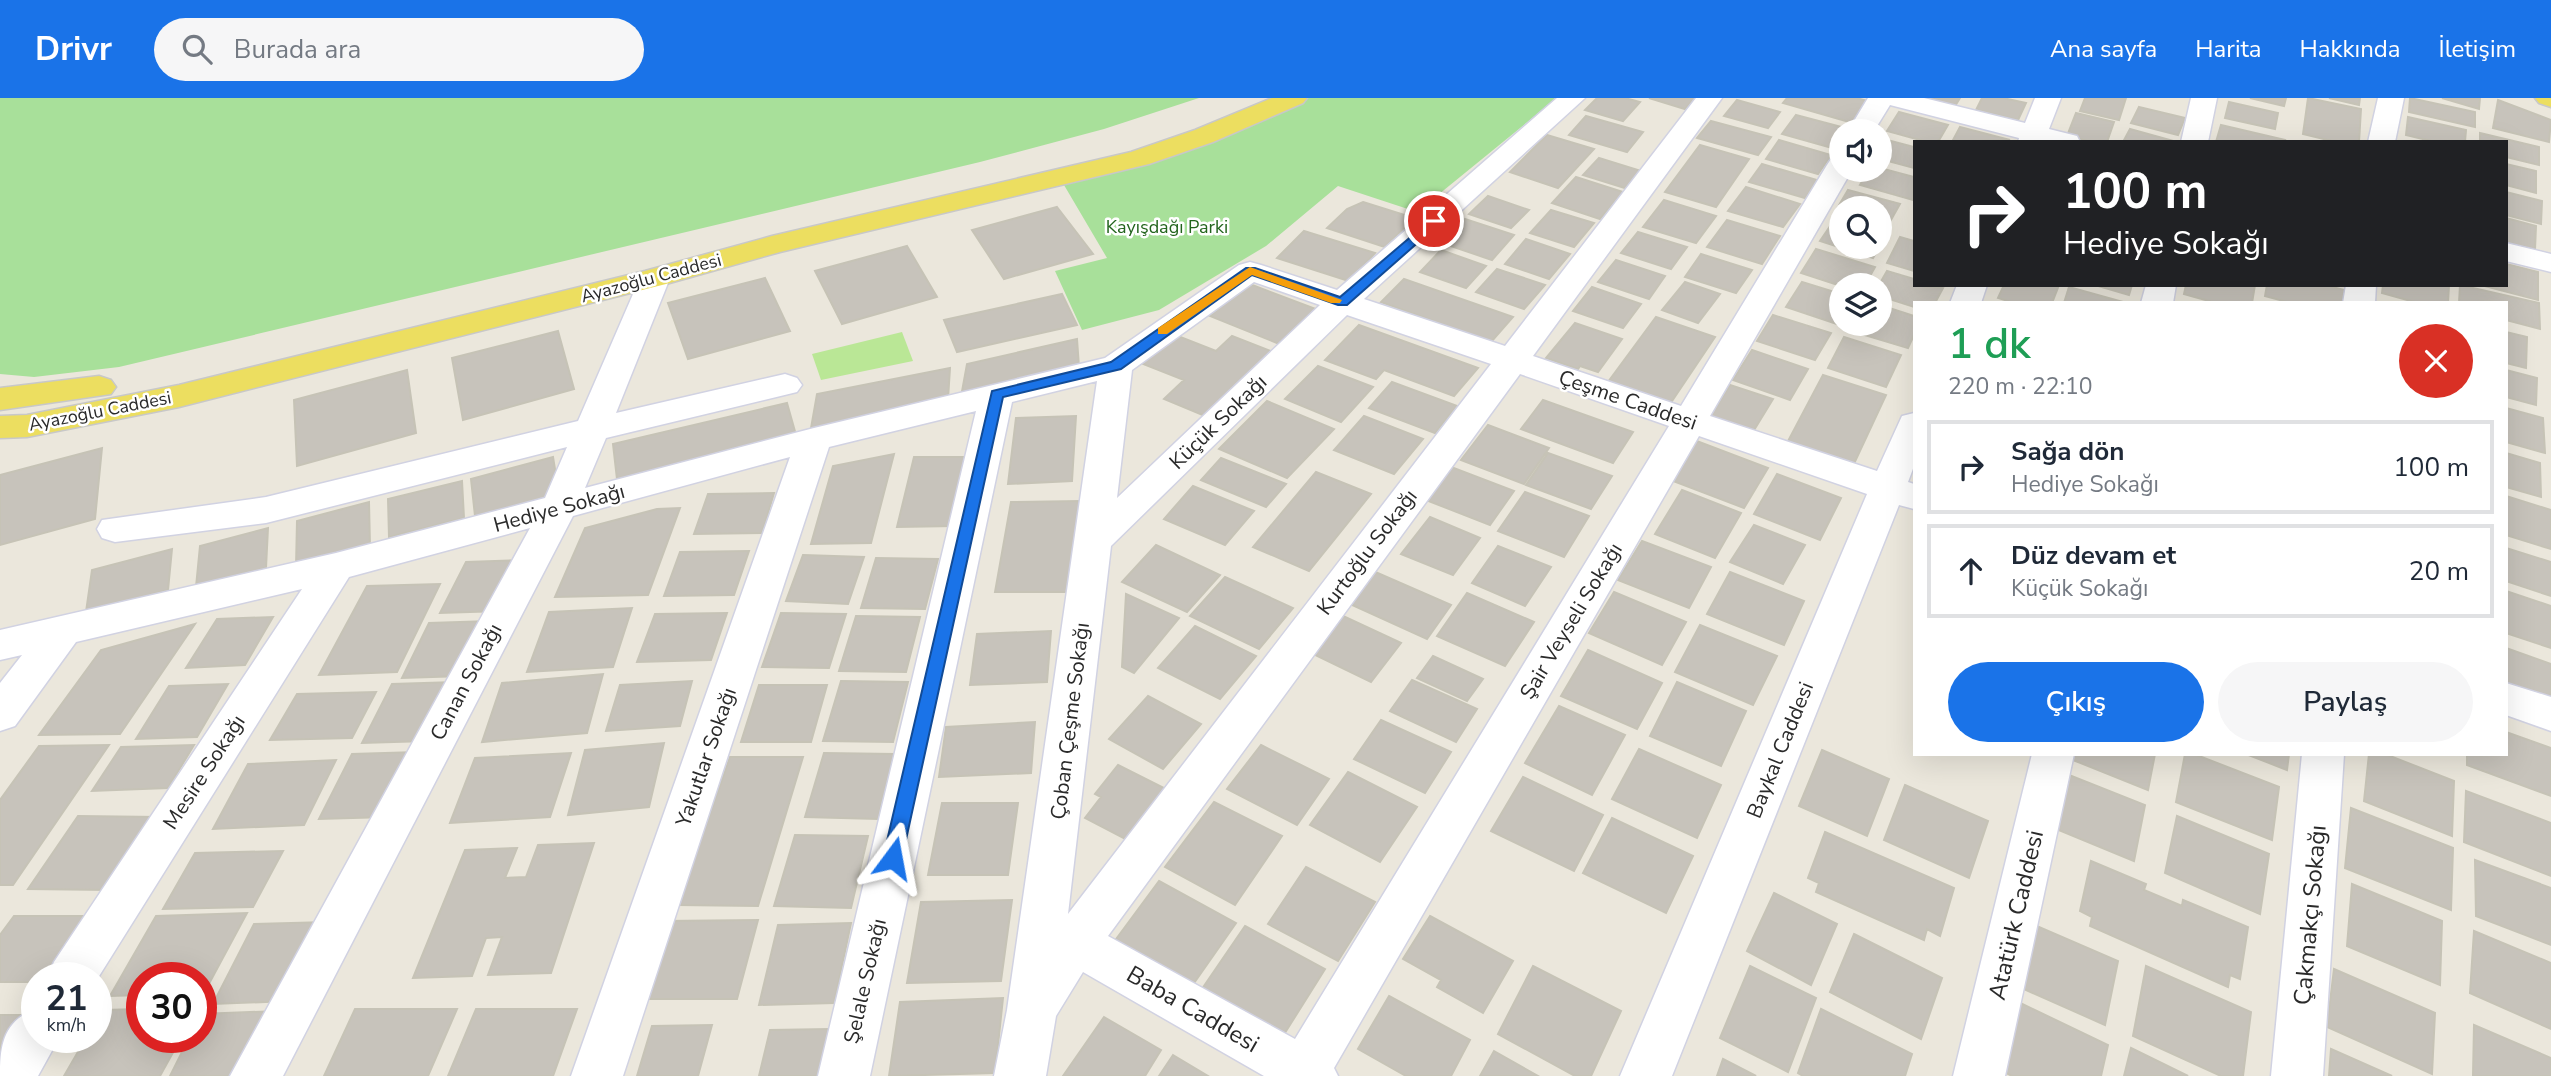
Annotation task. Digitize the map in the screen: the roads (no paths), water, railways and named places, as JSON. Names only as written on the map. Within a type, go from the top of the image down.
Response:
[{"type":"main road","name":"Ayazoğlu Caddesi","points":[[0,399],[60,394],[135,382],[241,357],[1135,135],[1204,114],[1240,98]]},
{"type":"main road","name":"Ayazoğlu Caddesi","points":[[0,427],[27,426],[179,396],[654,278],[772,245],[1139,158],[1204,136],[1294,98]]},
{"type":"street","name":"Küçük Sokağı","points":[[1093,542],[1342,302],[1572,98]]},
{"type":"street","name":"Kurtoğlu Sokağı","points":[[1032,1010],[1075,942],[1709,98]]},
{"type":"street","points":[[1868,119],[1881,98]]},
{"type":"street","points":[[1893,98],[2033,138],[2048,98]]},
{"type":"street","points":[[2194,140],[2204,98]]},
{"type":"street","points":[[2381,140],[2391,98]]},
{"type":"street","name":"Şair Veyseli Sokağı","points":[[1305,1074],[1831,182]]},
{"type":"street","points":[[2508,252],[2551,263]]},
{"type":"street","points":[[1125,358],[1250,271],[1342,302]]},
{"type":"street","name":"Canan Sokağı","points":[[256,1076],[559,508],[654,278]]},
{"type":"street","name":"Çeşme Caddesi","points":[[1342,302],[1901,493]]},
{"type":"street","name":"Hediye Sokağı","points":[[0,645],[336,567],[1125,358]]},
{"type":"street","name":"Çoban Çeşme Sokağı","points":[[1020,1076],[1032,1010],[1093,542],[1125,358]]},
{"type":"street","points":[[115,529],[266,510],[785,385]]},
{"type":"street","name":"Şelale Sokağı","points":[[844,1076],[997,394]]},
{"type":"street","name":"Baykal Caddesi","points":[[1646,1076],[1901,493],[1913,429]]},
{"type":"street","name":"Yakutlar Sokağı","points":[[597,1076],[814,439]]},
{"type":"street","name":"Mesire Sokağı","points":[[81,962],[336,567]]},
{"type":"street","points":[[0,714],[63,630]]},
{"type":"street","points":[[2508,700],[2551,714]]},
{"type":"street","name":"Atatürk Caddesi","points":[[1979,1076],[2053,756]]},
{"type":"street","name":"Çakmakçı Sokağı","points":[[2297,1076],[2323,756]]},
{"type":"street","name":"Baba Caddesi","points":[[1075,942],[1305,1074]]},
{"type":"street","points":[[9,1076],[24,1053]]},
{"type":"park label","name":"Kayışdağı Parki","points":[[1167,227]]}]
